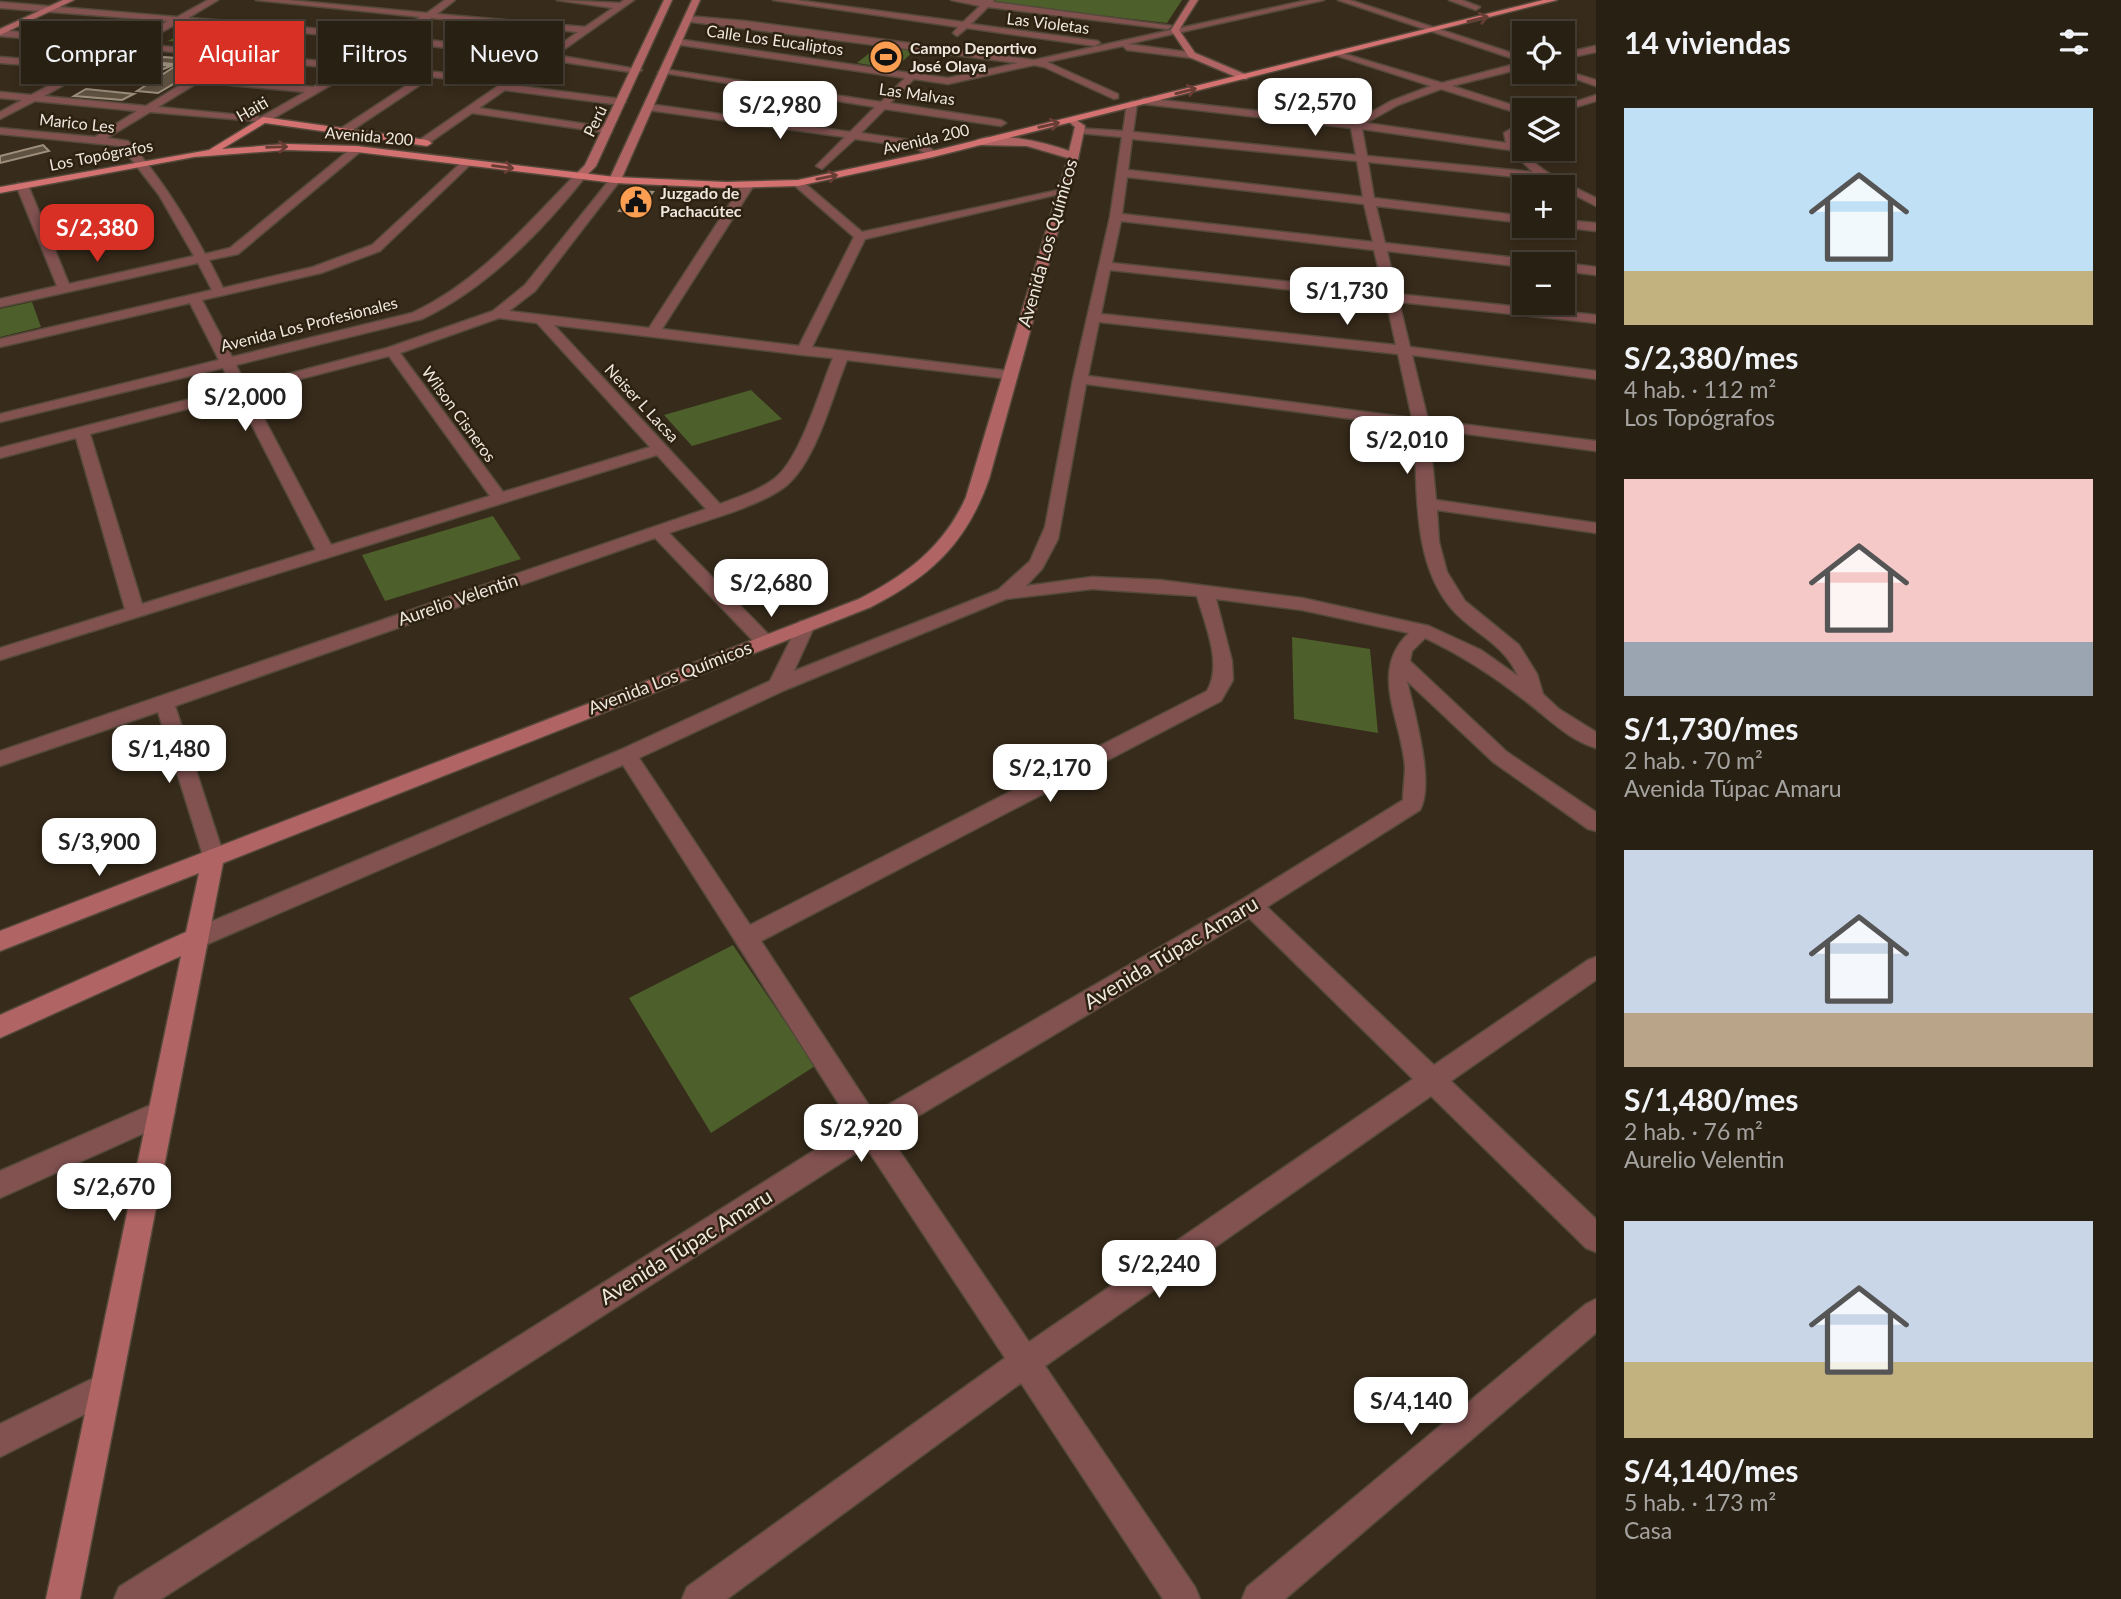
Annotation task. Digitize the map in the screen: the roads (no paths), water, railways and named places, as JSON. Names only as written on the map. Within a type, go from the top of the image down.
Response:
[{"type":"main road","points":[[0,33],[70,0]]},
{"type":"main road","points":[[619,175],[648,107],[669,73],[677,41],[696,0]]},
{"type":"main road","points":[[1194,0],[1176,29],[1192,55],[1244,77]]},
{"type":"main road","points":[[1332,43],[1506,0]]},
{"type":"main road","name":"Avenida 200","points":[[209,152],[287,146],[357,149],[468,162],[748,185],[1076,125],[1134,99],[1244,77],[1553,0]]},
{"type":"main road","points":[[666,5],[689,15]]},
{"type":"main road","name":"Perú","points":[[585,171],[637,71],[666,5]]},
{"type":"main road","points":[[1199,74],[1237,65]]},
{"type":"main road","name":"Avenida 200","points":[[1090,102],[1114,96],[1134,99]]},
{"type":"main road","name":"Avenida 200","points":[[264,120],[435,144]]},
{"type":"main road","name":"Haiti","points":[[209,152],[264,120]]},
{"type":"main road","name":"Avenida 200","points":[[973,130],[1006,122]]},
{"type":"main road","name":"Avenida Los Químicos","points":[[0,941],[865,603],[926,566],[947,545],[969,510],[1065,190],[1073,156],[1076,125]]},
{"type":"main road","name":"Avenida 200","points":[[890,150],[939,139]]},
{"type":"main road","points":[[978,142],[1022,142],[1050,147],[1073,156]]},
{"type":"main road","name":"Los Topógrafos","points":[[0,190],[209,152]]},
{"type":"main road","name":"Avenida 200","points":[[512,155],[585,171]]},
{"type":"main road","points":[[817,166],[841,161]]},
{"type":"main road","name":"Avenida 200","points":[[619,175],[795,177]]},
{"type":"main road","points":[[63,1599],[214,856]]},
{"type":"main road","points":[[0,1027],[197,938]]},
{"type":"street","points":[[161,28],[215,0]]},
{"type":"street","points":[[260,0],[324,3],[587,30]]},
{"type":"street","name":"Haiti","points":[[423,21],[451,0]]},
{"type":"street","points":[[561,0],[626,3]]},
{"type":"street","points":[[955,0],[988,2],[1176,29]]},
{"type":"street","name":"Calle Los Eucaliptos","points":[[677,41],[948,81],[1176,29],[1320,0]]},
{"type":"street","points":[[1342,0],[1512,56]]},
{"type":"street","points":[[1453,0],[1476,7]]},
{"type":"street","points":[[766,9],[777,1]]},
{"type":"street","name":"Las Violetas","points":[[777,1],[1192,55]]},
{"type":"street","points":[[817,166],[988,2]]},
{"type":"street","points":[[293,21],[324,3]]},
{"type":"street","points":[[563,46],[626,3]]},
{"type":"street","points":[[0,5],[204,21]]},
{"type":"street","points":[[689,15],[1032,62],[1047,65],[1114,96]]},
{"type":"street","points":[[734,31],[756,16]]},
{"type":"street","points":[[0,33],[21,35]]},
{"type":"street","points":[[703,54],[724,39]]},
{"type":"street","points":[[1575,54],[1595,49]]},
{"type":"street","points":[[1338,53],[1512,108]]},
{"type":"street","points":[[563,59],[637,71]]},
{"type":"street","points":[[0,60],[21,62]]},
{"type":"street","points":[[669,73],[684,67]]},
{"type":"street","points":[[1356,125],[1371,114],[1440,85],[1512,68]]},
{"type":"street","name":"Las Malvas","points":[[669,73],[1006,122]]},
{"type":"street","points":[[431,74],[445,76]]},
{"type":"street","points":[[1575,76],[1596,83]]},
{"type":"street","points":[[0,116],[59,84]]},
{"type":"street","points":[[97,140],[190,84]]},
{"type":"street","points":[[251,84],[315,90]]},
{"type":"street","name":"Haiti","points":[[264,120],[325,84]]},
{"type":"street","points":[[344,131],[416,84]]},
{"type":"street","points":[[422,143],[507,84],[621,102]]},
{"type":"street","points":[[0,95],[264,120]]},
{"type":"street","points":[[1575,104],[1596,98]]},
{"type":"street","points":[[1003,594],[1033,571],[1047,551],[1080,379],[1116,217],[1134,99],[1356,125],[1511,147],[1544,175]]},
{"type":"street","points":[[648,107],[916,144],[933,153]]},
{"type":"street","points":[[469,110],[608,130]]},
{"type":"street","points":[[1076,125],[1128,135],[1527,175]]},
{"type":"street","points":[[1356,125],[1379,247],[1421,423],[1430,542],[1438,572],[1458,605],[1512,649],[1527,674],[1534,697]]},
{"type":"street","name":"Marico Les","points":[[0,131],[124,143],[143,162]]},
{"type":"street","points":[[1511,147],[1508,135],[1512,132]]},
{"type":"street","points":[[0,303],[234,251],[357,149]]},
{"type":"street","points":[[143,162],[202,258],[219,292]]},
{"type":"street","points":[[0,343],[317,270],[376,248],[468,162]]},
{"type":"street","name":"Avenida Los Profesionales","points":[[0,418],[417,316],[440,307],[479,279],[585,171]]},
{"type":"street","points":[[1122,173],[1512,218]]},
{"type":"street","points":[[0,453],[392,351],[498,314],[530,288],[619,175]]},
{"type":"street","points":[[795,177],[860,236]]},
{"type":"street","points":[[653,333],[748,185]]},
{"type":"street","points":[[22,186],[65,289]]},
{"type":"street","points":[[860,236],[1065,190]]},
{"type":"street","points":[[1575,192],[1596,203]]},
{"type":"street","points":[[1116,217],[1512,261]]},
{"type":"street","points":[[1575,225],[1596,228]]},
{"type":"street","points":[[803,351],[860,236]]},
{"type":"street","points":[[1105,266],[1596,319]]},
{"type":"street","points":[[1575,268],[1596,271]]},
{"type":"street","points":[[194,298],[326,552]]},
{"type":"street","points":[[498,314],[1010,376]]},
{"type":"street","points":[[1094,317],[1402,350],[1596,375]]},
{"type":"street","name":"Neiser L Lacsa","points":[[541,319],[717,511]]},
{"type":"street","name":"Wilson Cisneros","points":[[392,351],[499,498]]},
{"type":"street","name":"Aurelio Velentin","points":[[0,759],[717,511],[783,481],[798,461],[841,356]]},
{"type":"street","points":[[1080,379],[1596,446]]},
{"type":"street","points":[[82,432],[135,612]]},
{"type":"street","points":[[0,654],[659,449]]},
{"type":"street","points":[[1428,504],[1596,528]]},
{"type":"street","points":[[657,531],[765,642]]},
{"type":"street","points":[[197,938],[627,755],[778,685],[1003,594],[1092,583],[1160,586],[1302,604],[1423,630],[1474,654],[1534,697],[1552,714],[1596,741]]},
{"type":"street","points":[[746,939],[1213,696],[1223,680],[1223,661],[1205,592]]},
{"type":"street","points":[[778,685],[806,625]]},
{"type":"street","points":[[1423,630],[1403,649],[1400,663],[1500,757],[1596,823]]},
{"type":"street","name":"Avenida Túpac Amaru","points":[[131,1599],[870,1130],[1251,906],[1413,804],[1415,767],[1397,677],[1400,663]]},
{"type":"street","points":[[164,701],[214,856]]},
{"type":"street","points":[[627,755],[870,1130],[1183,1599]]},
{"type":"street","points":[[1251,906],[1596,1238]]},
{"type":"street","points":[[699,1599],[1025,1362],[1596,967]]},
{"type":"street","points":[[0,1185],[162,1112]]},
{"type":"street","points":[[1259,1599],[1596,1314]]},
{"type":"street","points":[[0,1441],[106,1387]]},
{"type":"place","name":"Campo Deportivo José Olaya","points":[[886,57]]},
{"type":"place","name":"Juzgado de Pachacútec","points":[[636,202]]}]
